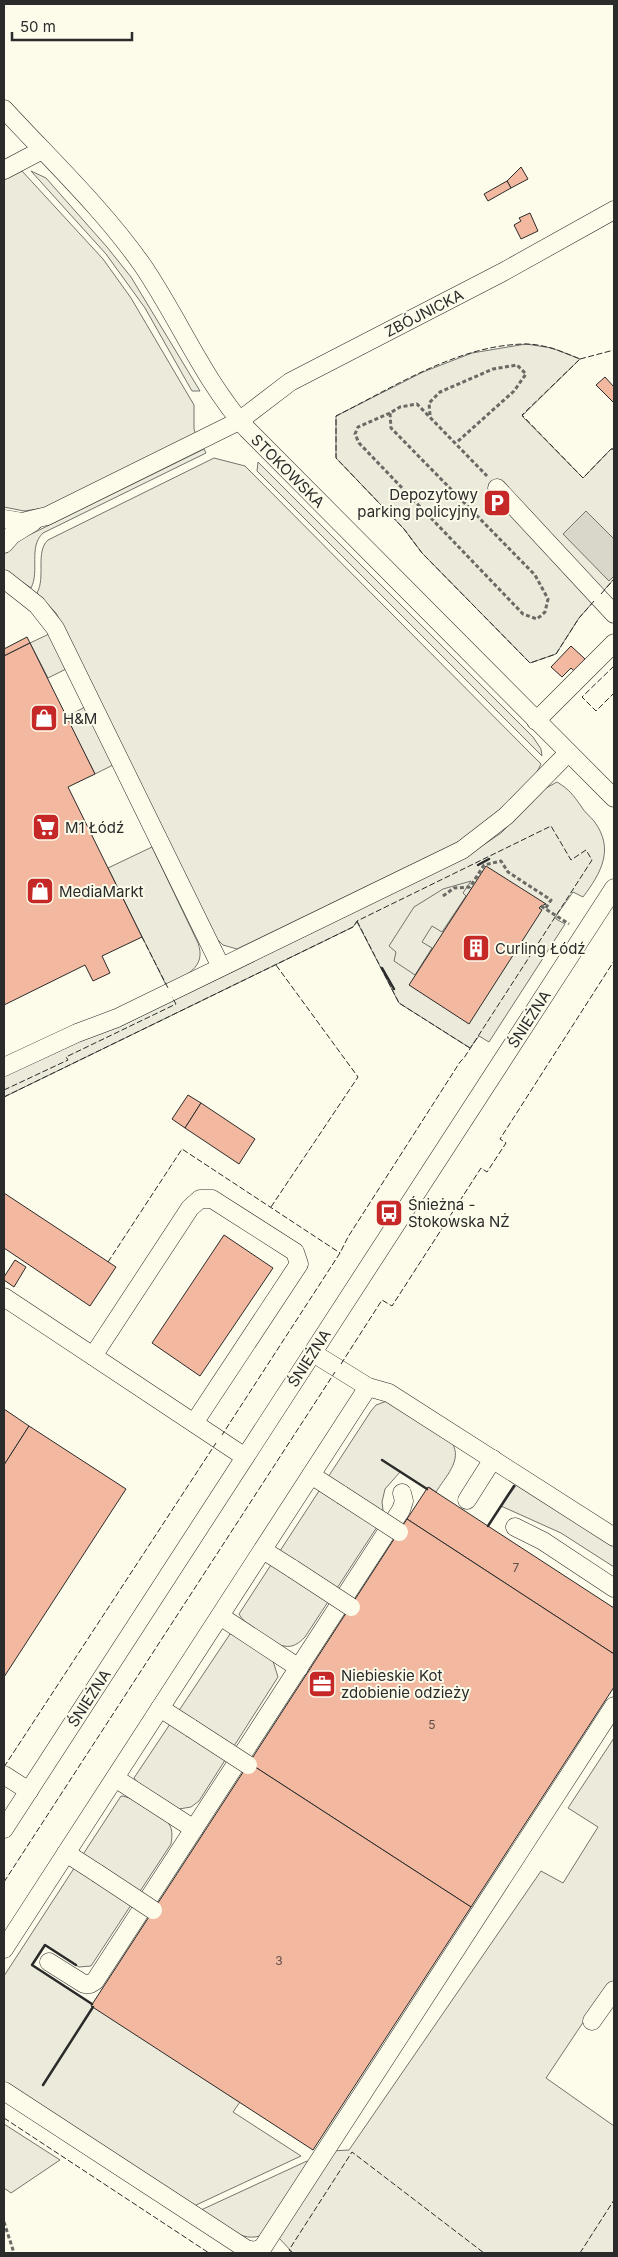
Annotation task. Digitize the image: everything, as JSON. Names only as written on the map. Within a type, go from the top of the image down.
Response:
[{"type":"street","name":"STOKOWSKA","points":[[4,109],[135,255],[155,284],[216,387],[240,421],[536,722],[614,798]]},
{"type":"street","points":[[4,170],[42,150]]},
{"type":"street","name":"ZBÓJNICKA","points":[[4,544],[21,528],[240,421],[290,382],[503,272],[614,210]]},
{"type":"street","points":[[497,488],[614,614]]},
{"type":"street","points":[[4,519],[22,522],[40,519]]},
{"type":"street","points":[[4,579],[38,605],[55,628],[221,967]]},
{"type":"street","points":[[536,722],[614,644]]},
{"type":"street","points":[[4,1067],[77,1033],[107,1023],[462,850],[506,816],[568,753]]},
{"type":"street","name":"ŚNIEŻNA","points":[[4,1829],[614,888]]},
{"type":"street","points":[[93,1356],[190,1208],[200,1199],[212,1199],[295,1252],[299,1264],[194,1423]]},
{"type":"street","points":[[4,1297],[245,1457]]},
{"type":"street","points":[[313,1352],[368,1387],[390,1392],[614,1537]]},
{"type":"street","points":[[4,1949],[368,1387]]},
{"type":"street","points":[[467,1500],[493,1459]]},
{"type":"street","points":[[311,1475],[399,1532]]},
{"type":"street","points":[[49,1962],[84,1984],[90,1984],[95,1981],[401,1510],[404,1501],[402,1493]]},
{"type":"street","points":[[515,1527],[543,1541],[614,1588]]},
{"type":"street","points":[[263,1550],[351,1607]]},
{"type":"street","points":[[220,1616],[299,1668]]},
{"type":"street","points":[[4,2091],[246,2249],[255,2251],[263,2247],[614,1706]]},
{"type":"street","points":[[160,1708],[248,1765]]},
{"type":"street","points":[[4,1775],[29,1791]]},
{"type":"street","points":[[115,1778],[194,1829]]},
{"type":"street","points":[[66,1853],[153,1910]]},
{"type":"street","points":[[592,2021],[614,1990]]},
{"type":"path","points":[[430,415],[429,403],[440,392],[493,369],[517,365],[526,374],[514,391],[456,443]]},
{"type":"path","points":[[390,413],[391,428],[535,575],[548,599],[545,612],[536,620],[523,614],[359,443],[356,434],[358,427],[400,407],[417,404],[430,415],[497,488]]},
{"type":"path","points":[[443,896],[454,888],[470,886],[484,864],[500,861],[508,872],[551,900],[545,909]]},
{"type":"path","points":[[541,906],[569,924]]},
{"type":"path","points":[[4,2222],[14,2253]]},
{"type":"shaded area","points":[[22,171],[103,259],[131,298],[194,405],[194,429],[196,435],[44,508],[24,511],[4,507],[4,180]]},
{"type":"shaded area","points":[[31,171],[46,178],[131,277],[200,391],[192,391],[145,308],[106,254]]},
{"type":"shaded area","name":"Depozytowy parking policyjny","points":[[526,344],[552,348],[580,359],[522,416],[583,478],[611,449],[614,449],[614,579],[579,618],[556,654],[530,663],[422,553],[404,529],[336,458],[336,416],[423,372],[472,353]]},
{"type":"shaded area","points":[[204,449],[206,453],[43,533],[36,545],[35,574],[31,588],[4,570],[4,553],[19,540]]},
{"type":"shaded area","points":[[214,458],[245,466],[541,764],[537,772],[503,807],[462,840],[237,949],[223,945],[215,937],[66,631],[56,613],[37,593],[41,580],[42,551],[48,540]]},
{"type":"shaded area","points":[[258,462],[533,737],[541,749],[542,756],[257,471]]},
{"type":"shaded area","points":[[586,511],[614,539],[614,576],[609,581],[563,534]]},
{"type":"shaded area","points":[[49,634],[66,669],[48,678],[30,643]]},
{"type":"shaded area","points":[[85,707],[113,765],[95,774],[66,717]]},
{"type":"shaded area","points":[[557,782],[571,793],[600,831],[604,841],[603,861],[595,879],[583,897],[573,892],[556,916],[556,919],[565,924],[489,1042],[479,1036],[470,1048],[399,1003],[357,922],[353,927],[4,1097],[4,1076],[81,1041],[121,1026],[461,860],[501,833],[546,788]]},
{"type":"shaded area","points":[[152,847],[198,943],[200,952],[197,965],[192,970],[166,985],[108,868]]},
{"type":"shaded area","points":[[471,881],[463,893],[466,896],[442,932],[432,926],[422,942],[432,948],[415,975],[394,961],[396,952],[389,946],[414,907],[443,889]]},
{"type":"shaded area","points":[[387,1401],[452,1443],[455,1449],[455,1456],[452,1468],[436,1492],[429,1487],[427,1489],[400,1472],[385,1489],[382,1502],[383,1510],[377,1527],[305,1637],[293,1646],[279,1645],[252,1628],[239,1614],[371,1411],[376,1405]]},
{"type":"shaded area","points":[[518,1483],[614,1546],[614,1567],[561,1533],[501,1506]]},
{"type":"shaded area","points":[[230,1634],[237,1636],[273,1661],[278,1677],[199,1801],[191,1807],[179,1809],[137,1782],[134,1778]]},
{"type":"shaded area","points":[[614,1738],[614,1981],[606,1988],[546,2078],[614,2126],[614,2253],[293,2253],[279,2238],[331,2151],[349,2150],[541,1871],[563,1883],[598,1827],[568,1808]]},
{"type":"shaded area","points":[[121,1796],[139,1802],[166,1820],[171,1829],[171,1844],[91,1966],[79,1967],[45,1945],[32,1965],[240,2102],[233,2112],[301,2156],[194,2206],[4,2082],[4,1976]]},
{"type":"shaded area","points":[[4,2124],[60,2160],[11,2193],[4,2188]]},
{"type":"shaded area","points":[[307,2161],[311,2164],[264,2234],[256,2237],[239,2235],[201,2210]]},
{"type":"building","points":[[521,167],[528,179],[511,188],[507,181]]},
{"type":"building","points":[[507,181],[511,188],[488,201],[484,194]]},
{"type":"building","points":[[530,213],[538,231],[521,239],[514,225],[521,221],[519,218]]},
{"type":"building","points":[[605,377],[614,387],[614,403],[596,385]]},
{"type":"building","points":[[27,637],[30,643],[4,656],[4,649]]},
{"type":"building","name":"M1 Łódź","points":[[30,643],[95,774],[68,787],[142,937],[102,956],[110,973],[93,981],[85,965],[4,1005],[4,656]]},
{"type":"building","points":[[571,646],[585,659],[574,671],[571,668],[562,677],[551,667]]},
{"type":"building","name":"Curling Łódź","points":[[486,866],[546,904],[539,908],[542,910],[469,1024],[409,985]]},
{"type":"building","points":[[188,1095],[201,1103],[185,1128],[172,1119]]},
{"type":"building","points":[[201,1103],[255,1139],[239,1164],[185,1128]]},
{"type":"building","points":[[4,1193],[116,1267],[90,1306],[4,1248]]},
{"type":"building","points":[[224,1235],[273,1268],[200,1376],[152,1343]]},
{"type":"building","points":[[15,1260],[26,1267],[14,1287],[4,1280],[4,1277]]},
{"type":"building","points":[[4,1409],[29,1426],[4,1465]]},
{"type":"building","points":[[29,1426],[126,1489],[4,1677],[4,1465]]},
{"type":"building","points":[[428,1487],[614,1608],[614,1654],[407,1519]]},
{"type":"building","points":[[407,1519],[614,1654],[614,1687],[471,1907],[249,1763]]},
{"type":"building","points":[[249,1763],[471,1907],[313,2150],[91,2006]]},
{"type":"fence","points":[[594,601],[579,618],[556,654],[530,663],[422,553],[404,529],[336,458],[336,416],[404,381],[451,360],[500,346],[532,344],[554,349],[580,359],[522,415],[583,478],[611,449],[614,449]]},
{"type":"fence","points":[[580,359],[614,350]]},
{"type":"fence","points":[[601,594],[614,579]]},
{"type":"fence","points":[[614,666],[582,697],[596,711],[614,693]]},
{"type":"fence","points":[[4,1097],[353,927],[357,921],[551,826],[571,860],[586,850],[592,860],[460,1062],[348,1237],[340,1253],[222,1435]]},
{"type":"fence","points":[[357,921],[399,1003],[470,1048]]},
{"type":"fence","points":[[142,937],[168,988]]},
{"type":"fence","points":[[341,1364],[382,1300],[392,1306],[481,1168],[487,1172],[506,1143],[500,1139],[614,961]]},
{"type":"fence","points":[[271,1207],[358,1077],[276,965]]},
{"type":"fence","points":[[4,1090],[68,1060],[66,1057],[176,1004],[172,997]]},
{"type":"fence","points":[[108,1262],[182,1149],[340,1253]]},
{"type":"fence","points":[[4,1882],[335,1372]]},
{"type":"fence","points":[[4,1767],[216,1443]]},
{"type":"fence","points":[[4,2118],[209,2253]]},
{"type":"fence","points":[[293,2253],[289,2250],[352,2152],[484,2253]]},
{"type":"fence","points":[[580,2253],[614,2200]]},
{"type":"wall","points":[[478,865],[489,859]]},
{"type":"wall","points":[[382,968],[394,989]]},
{"type":"wall","points":[[382,1460],[427,1489]]},
{"type":"wall","points":[[488,1526],[514,1486]]},
{"type":"wall","points":[[76,1965],[45,1945],[32,1965],[92,2004]]},
{"type":"wall","points":[[43,2085],[93,2007]]},
{"type":"place","name":"Depozytowy parking policyjny","points":[[497,503]]},
{"type":"place","name":"H&M","points":[[44,718]]},
{"type":"place","name":"M1 Łódź","points":[[46,827]]},
{"type":"place","name":"MediaMarkt","points":[[40,891]]},
{"type":"place","name":"Curling Łódź","points":[[476,948]]},
{"type":"place","name":"Śnieżna - Stokowska NŻ","points":[[389,1213]]},
{"type":"place","name":"Niebieskie Kot zdobienie odzieży","points":[[322,1684]]}]
